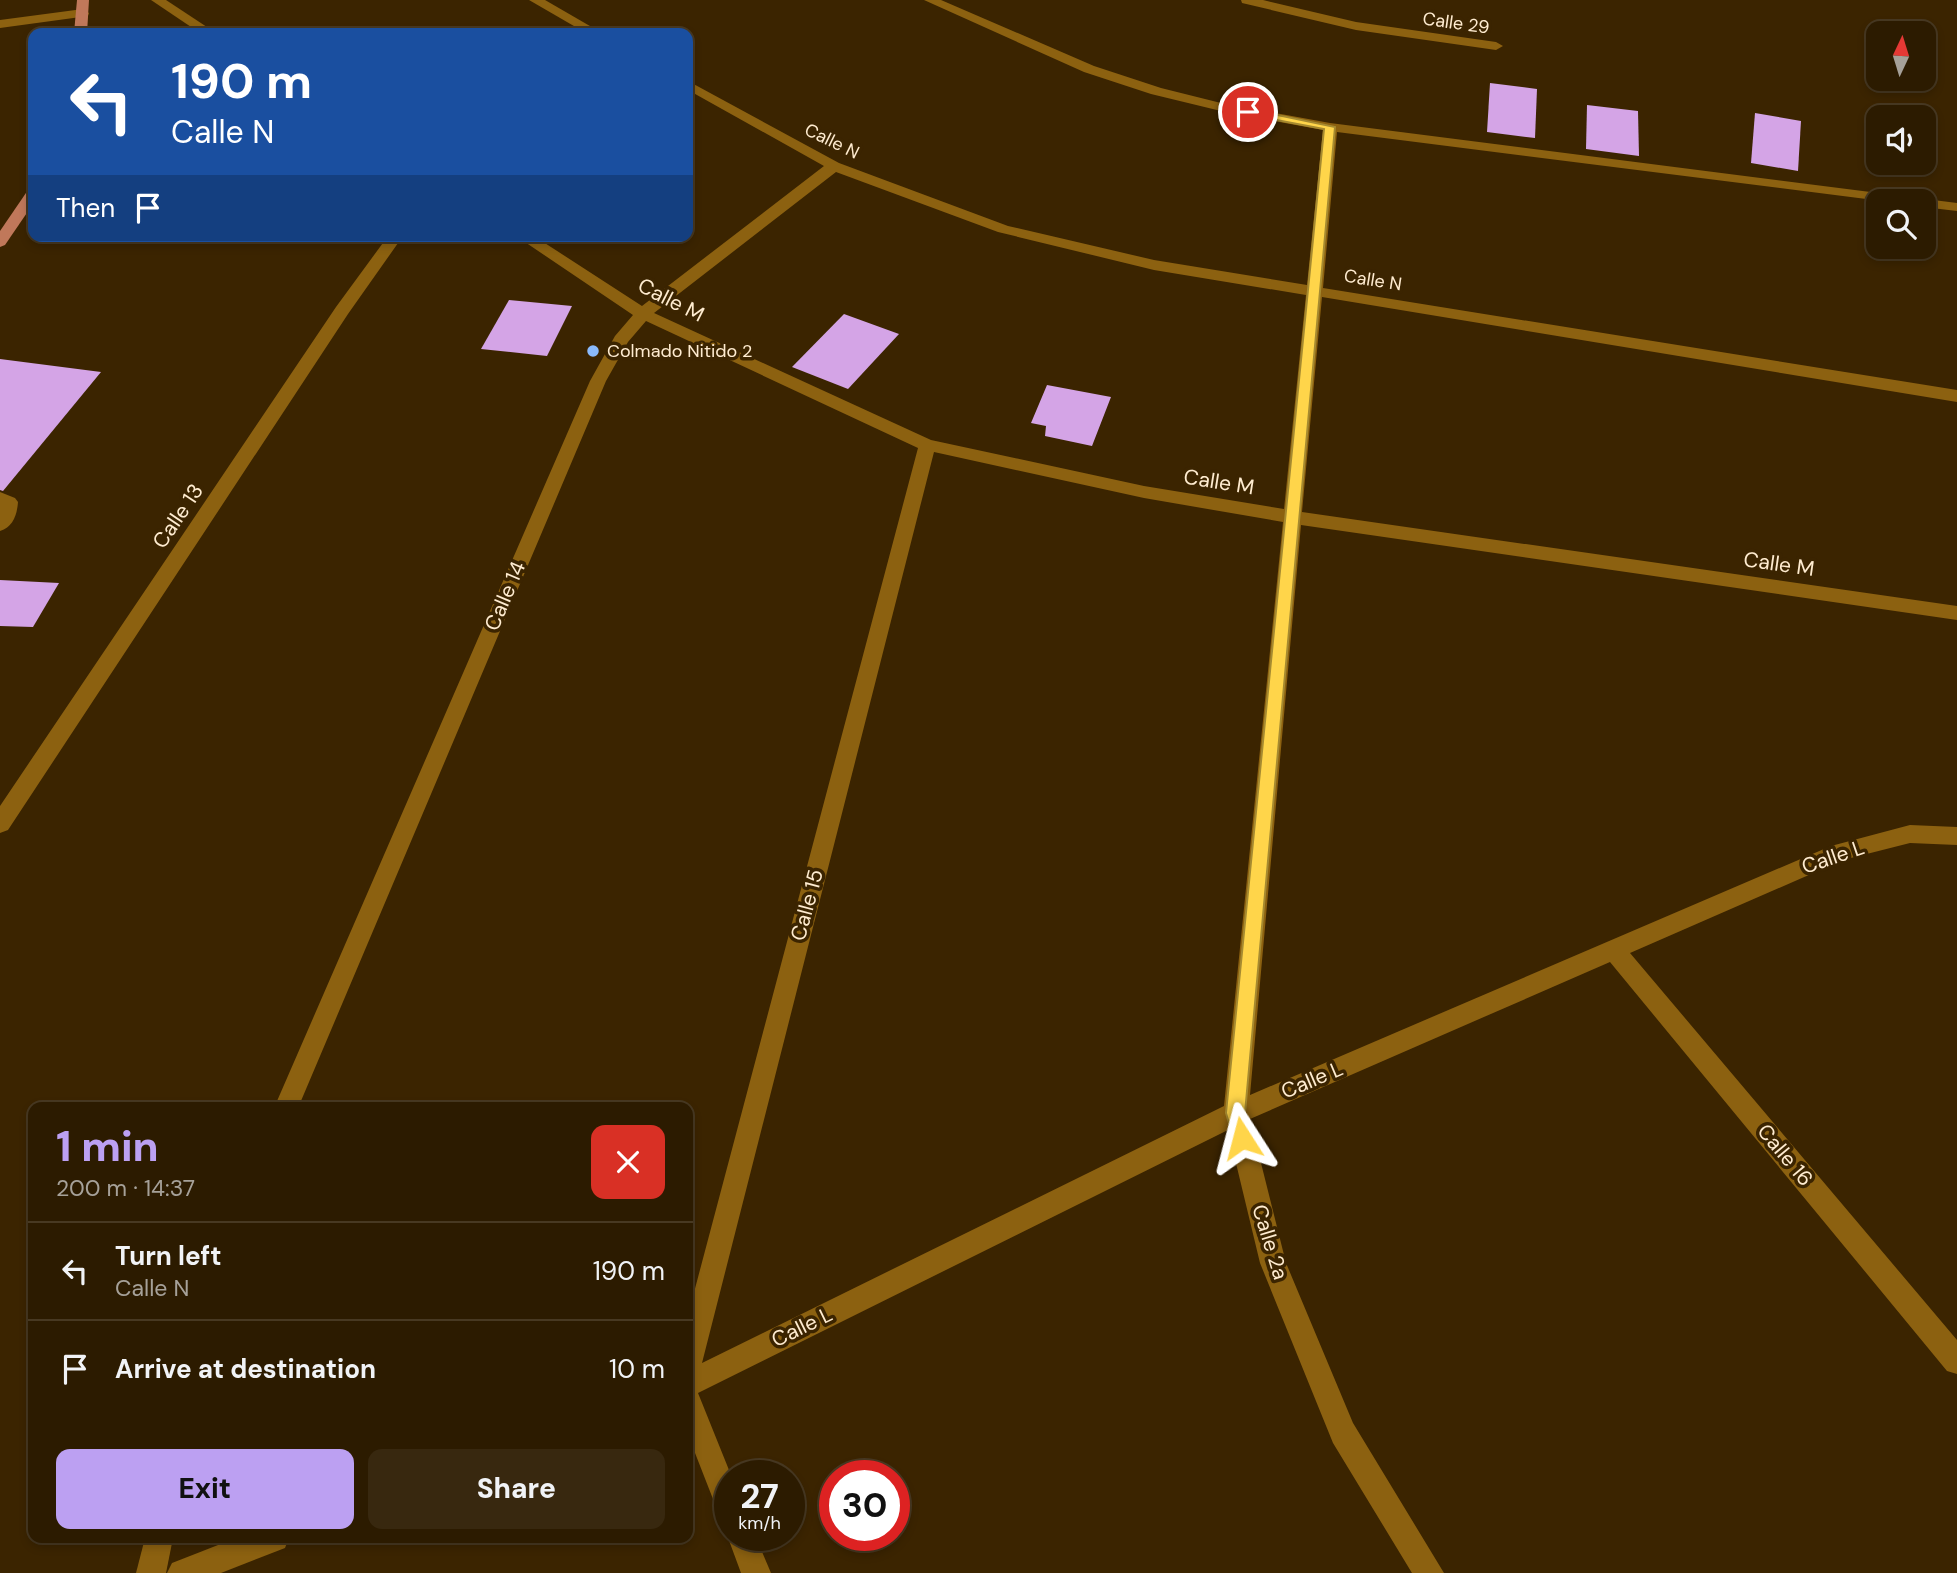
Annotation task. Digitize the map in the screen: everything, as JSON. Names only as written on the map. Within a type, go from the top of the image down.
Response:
[{"type":"main road","points":[[81,28],[83,7]]},
{"type":"main road","points":[[0,242],[28,200]]},
{"type":"street","points":[[157,0],[201,28]]},
{"type":"street","points":[[536,0],[586,28]]},
{"type":"street","points":[[930,0],[1089,69],[1221,107],[1329,127],[1866,195]]},
{"type":"street","name":"Calle 29","points":[[1247,0],[1356,26],[1496,46]]},
{"type":"street","points":[[0,24],[83,7]]},
{"type":"street","name":"Calle N","points":[[693,88],[834,166],[1003,229],[1154,265],[1957,396]]},
{"type":"street","name":"Calle 2a","points":[[1329,127],[1236,1113],[1273,1263],[1343,1433],[1429,1573]]},
{"type":"street","name":"Calle 14","points":[[289,1102],[598,381],[621,340],[643,314],[834,166]]},
{"type":"street","points":[[1936,204],[1957,207]]},
{"type":"street","name":"Calle 13","points":[[0,824],[342,311],[392,242]]},
{"type":"street","name":"Calle M","points":[[532,242],[643,314],[927,445],[1144,492],[1292,517],[1957,613]]},
{"type":"street","name":"Calle 15","points":[[693,1346],[927,445]]},
{"type":"street","points":[[0,498],[9,502],[8,514],[0,524]]},
{"type":"street","name":"Calle L","points":[[693,1382],[1236,1113],[1613,949],[1839,852],[1910,834],[1957,836]]},
{"type":"street","name":"Calle 16","points":[[1613,949],[1957,1361]]},
{"type":"street","points":[[693,1414],[714,1467]]},
{"type":"street","points":[[151,1573],[158,1543]]},
{"type":"street","points":[[182,1573],[262,1543]]},
{"type":"street","points":[[747,1551],[756,1573]]},
{"type":"building","points":[[1490,83],[1537,89],[1535,138],[1487,132]]},
{"type":"building","points":[[1587,105],[1638,111],[1639,156],[1586,149]]},
{"type":"building","points":[[1755,113],[1801,121],[1798,171],[1751,163]]},
{"type":"building","points":[[509,300],[572,306],[547,356],[481,349]]},
{"type":"building","points":[[844,314],[899,334],[848,389],[792,367]]},
{"type":"building","points":[[0,359],[101,372],[3,491],[0,490]]},
{"type":"building","points":[[1047,385],[1111,397],[1092,446],[1045,436],[1046,426],[1031,423]]},
{"type":"building","points":[[0,580],[59,583],[33,627],[0,626]]},
{"type":"place","name":"Colmado Nitido 2","points":[[593,351]]},
{"type":"route","points":[[1242,1138],[1236,1113],[1329,127],[1248,112]]}]
